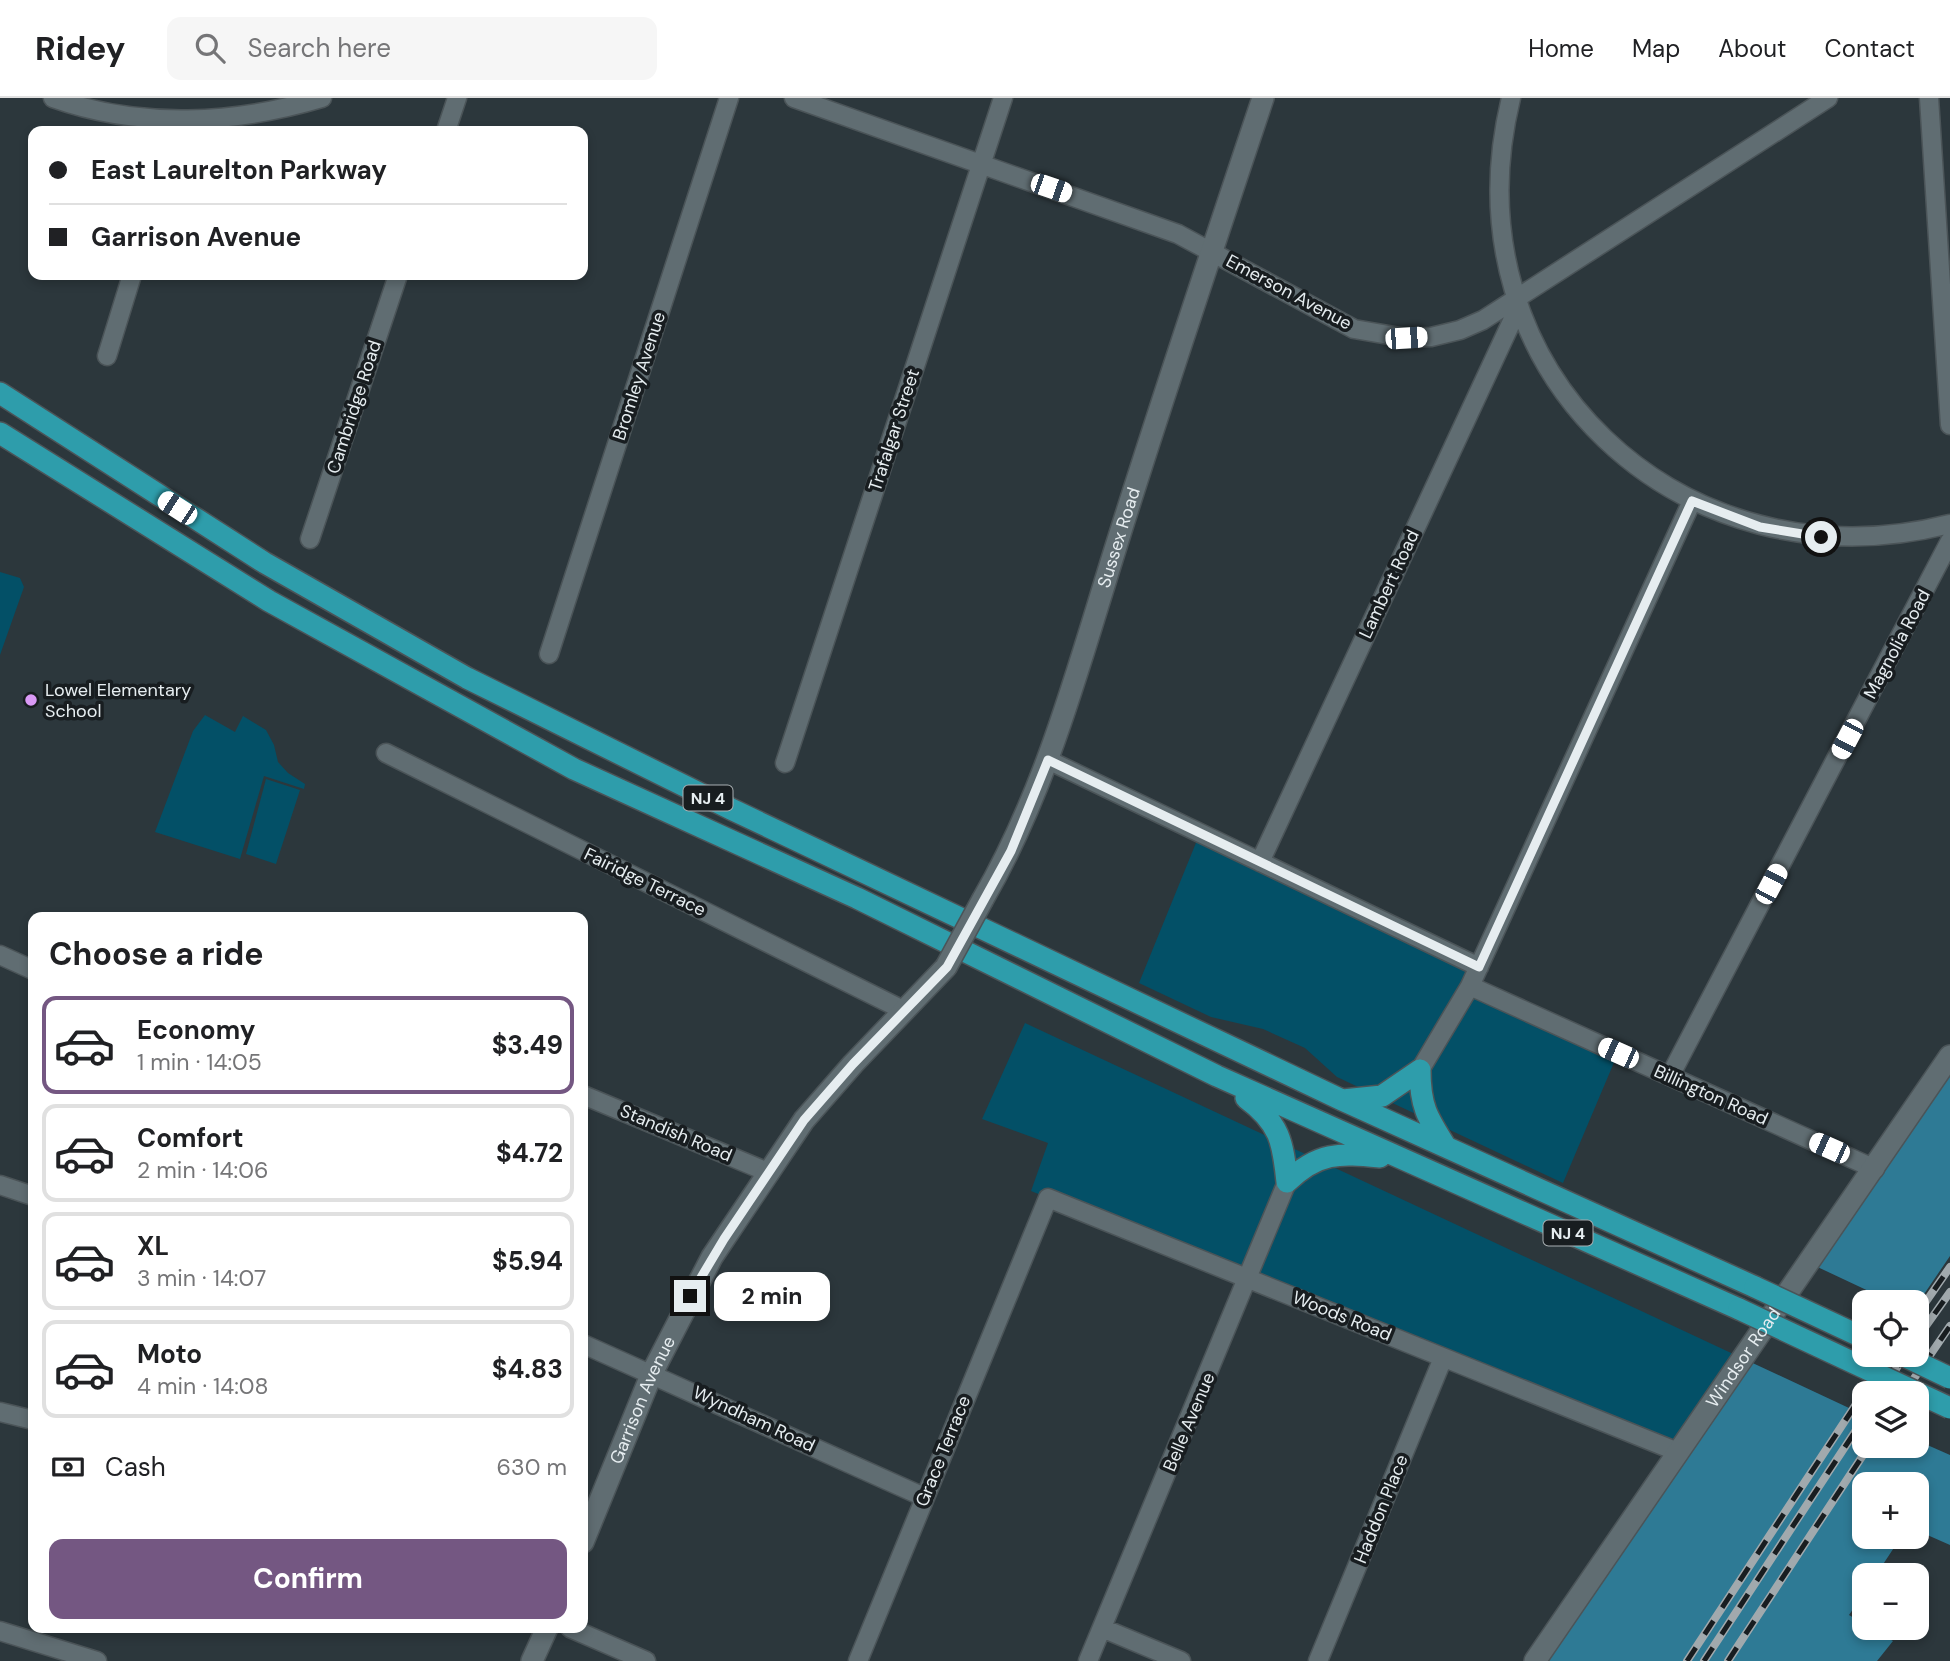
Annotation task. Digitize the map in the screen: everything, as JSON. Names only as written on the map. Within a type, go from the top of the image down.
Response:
[{"type":"highway","name":"NJ 4","points":[[0,393],[265,563],[467,678],[719,803],[1342,1100],[1852,1332]]},
{"type":"highway","name":"NJ 4","points":[[0,433],[269,601],[574,769],[857,898],[1217,1076],[1739,1309],[1950,1408]]},
{"type":"highway","points":[[1342,1100],[1382,1096],[1420,1070]]},
{"type":"highway","points":[[1420,1070],[1420,1098],[1426,1116],[1446,1147]]},
{"type":"highway","points":[[1217,1076],[1267,1114],[1283,1144],[1287,1182]]},
{"type":"highway","points":[[1287,1182],[1304,1166],[1339,1153],[1397,1158]]},
{"type":"highway","points":[[1927,1367],[1950,1378]]},
{"type":"street","points":[[57,99],[178,125],[243,116],[322,98]]},
{"type":"street","points":[[448,126],[457,98]]},
{"type":"street","name":"Bromley Avenue","points":[[549,654],[729,98]]},
{"type":"street","name":"Emerson Avenue","points":[[794,98],[1143,220],[1212,251],[1338,321],[1378,335],[1430,337],[1460,330],[1518,303],[1828,98]]},
{"type":"street","name":"Trafalgar Street","points":[[785,763],[1003,98]]},
{"type":"street","name":"Sussex Road","points":[[947,967],[1011,851],[1048,760],[1263,98]]},
{"type":"street","points":[[1511,98],[1499,166],[1503,246],[1518,303],[1554,377],[1579,411],[1636,466],[1692,501],[1760,527],[1802,535],[1876,538],[1950,524]]},
{"type":"street","points":[[1928,98],[1950,425]]},
{"type":"street","points":[[107,356],[130,280]]},
{"type":"street","name":"Cambridge Road","points":[[310,539],[396,280]]},
{"type":"street","name":"Lambert Road","points":[[1259,862],[1518,303]]},
{"type":"street","points":[[1420,1070],[1471,986],[1692,501]]},
{"type":"street","name":"Magnolia Road","points":[[1670,1076],[1949,544]]},
{"type":"street","name":"Fairidge Terrace","points":[[386,753],[905,1011]]},
{"type":"street","points":[[1048,760],[1479,967]]},
{"type":"street","points":[[0,956],[28,968]]},
{"type":"street","name":"Garrison Avenue","points":[[588,1530],[652,1373],[712,1258],[804,1120],[947,967]]},
{"type":"street","name":"Billington Road","points":[[1471,986],[1875,1169]]},
{"type":"street","name":"Windsor Road","points":[[1535,1661],[1950,1056]]},
{"type":"street","name":"Standish Road","points":[[588,1097],[770,1173]]},
{"type":"street","name":"Belle Avenue","points":[[1088,1661],[1249,1279],[1287,1182]]},
{"type":"street","points":[[0,1185],[28,1194]]},
{"type":"street","name":"Woods Road","points":[[1030,1241],[1048,1198],[1678,1452]]},
{"type":"street","name":"Grace Terrace","points":[[858,1661],[1030,1241]]},
{"type":"street","name":"Wyndham Road","points":[[588,1346],[924,1497]]},
{"type":"street","name":"Haddon Place","points":[[1318,1661],[1443,1357]]},
{"type":"street","points":[[0,1412],[28,1419]]},
{"type":"street","points":[[1102,1628],[1181,1661]]},
{"type":"street","points":[[0,1631],[44,1652],[96,1661]]},
{"type":"street","points":[[532,1661],[545,1633]]},
{"type":"street","points":[[582,1633],[646,1661]]},
{"type":"shaded area","points":[[0,572],[20,578],[24,587],[0,655]]},
{"type":"shaded area","points":[[205,715],[235,732],[243,716],[266,730],[274,745],[278,762],[288,773],[305,784],[304,789],[264,776],[240,859],[155,832],[193,731]]},
{"type":"shaded area","points":[[266,779],[300,790],[276,864],[246,854]]},
{"type":"shaded area","points":[[1200,833],[1479,967],[1471,986],[1618,1053],[1563,1183],[1337,1077],[1305,1048],[1263,1029],[1211,1017],[1139,983]]},
{"type":"shaded area","points":[[1025,1023],[1744,1359],[1678,1452],[1031,1191],[1048,1143],[982,1119]]},
{"type":"shaded area","points":[[1950,1056],[1950,1256],[1927,1290],[1866,1290],[1809,1263]]},
{"type":"shaded area","points":[[1744,1359],[1852,1409],[1852,1458],[1929,1458],[1929,1446],[1950,1455],[1950,1545],[1929,1536],[1929,1472],[1852,1472],[1852,1549],[1893,1549],[1884,1563],[1852,1563],[1852,1611],[1849,1615],[1852,1617],[1852,1640],[1893,1641],[1877,1661],[1535,1661]]},
{"type":"railway","points":[[1929,1297],[1950,1267]]},
{"type":"railway","points":[[1929,1322],[1950,1292]]},
{"type":"railway","points":[[1912,1381],[1950,1326]]},
{"type":"railway","points":[[1687,1661],[1880,1367]]},
{"type":"railway","points":[[1888,1381],[1897,1367]]},
{"type":"railway","points":[[1704,1661],[1852,1436]]},
{"type":"railway","points":[[1728,1661],[1861,1458]]},
{"type":"place","name":"Lowel Elementary School","points":[[31,700]]},
{"type":"route","points":[[690,1296],[724,1239],[804,1120],[853,1064],[947,967],[1011,851],[1048,760],[1479,967],[1692,501],[1725,516],[1760,527],[1821,537]]}]
